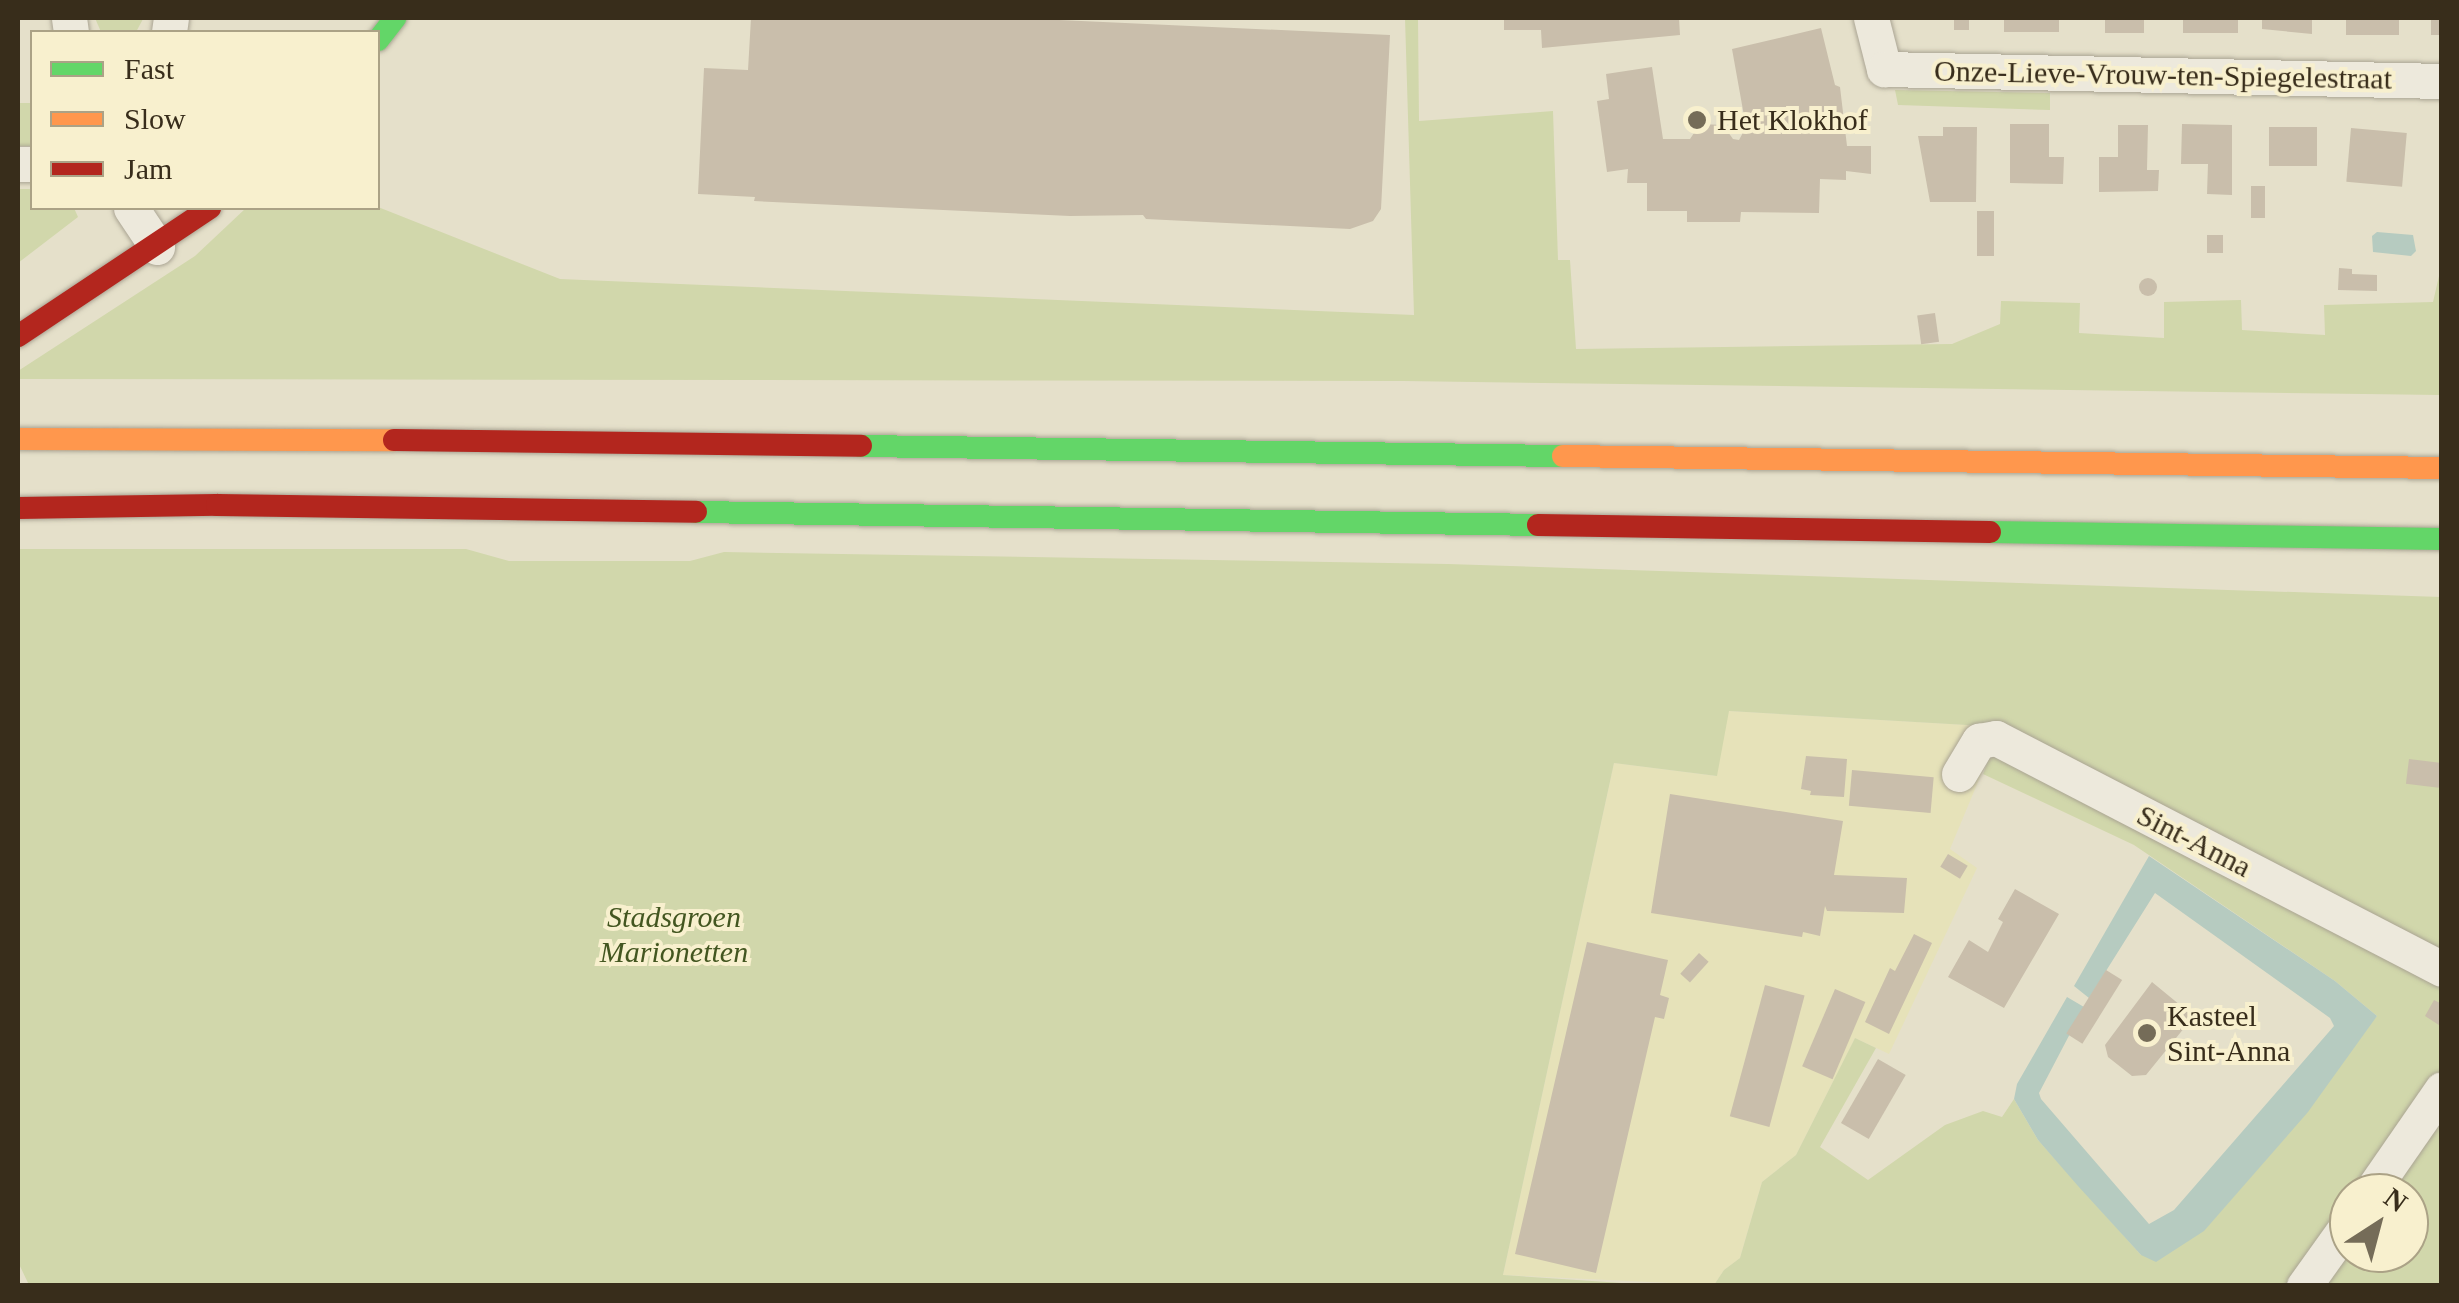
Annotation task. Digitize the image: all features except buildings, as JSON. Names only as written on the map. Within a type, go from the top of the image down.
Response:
[{"type":"main road","points":[[18,336],[122,269],[144,223],[201,210]]},
{"type":"main road","points":[[18,439],[201,437],[2442,468]]},
{"type":"main road","points":[[18,508],[436,508],[2442,538]]},
{"type":"street","name":"Onze-Lieve-Vrouw-ten-Spiegelestraat","points":[[1870,18],[1884,69],[2442,80]]},
{"type":"street","name":"Sint-Anna","points":[[1960,774],[1979,741],[1996,738],[2442,969]]},
{"type":"street","points":[[2384,1173],[2442,1090]]},
{"type":"street","points":[[2304,1286],[2329,1251]]},
{"type":"shaded area","points":[[2377,232],[2413,235],[2416,251],[2411,256],[2373,252],[2372,236]]},
{"type":"shaded area","points":[[1728,711],[2001,727],[1950,849],[1977,868],[1889,1054],[1855,1038],[1796,1155],[1762,1182],[1740,1258],[1724,1270],[1714,1285],[1503,1275],[1614,763],[1716,776]]},
{"type":"shaded area","points":[[2149,856],[2335,981],[2377,1016],[2308,1112],[2204,1231],[2156,1262],[2141,1255],[2078,1186],[2038,1140],[2014,1099],[2017,1084],[2067,997],[2084,1007],[2039,1093],[2041,1099],[2149,1224],[2174,1210],[2334,1026],[2330,1018],[2155,893],[2089,998],[2074,986]]},
{"type":"green space","points":[[95,18],[143,18],[137,30],[100,30]]},
{"type":"green space","points":[[1405,18],[1418,18],[1419,121],[1553,111],[1558,260],[1570,260],[1576,349],[1952,344],[2000,324],[2001,301],[2080,303],[2079,333],[2164,338],[2164,302],[2241,300],[2242,330],[2325,335],[2324,305],[2433,302],[2442,263],[2441,395],[1403,381],[18,379],[18,371],[195,256],[244,210],[380,208],[560,279],[1414,315]]},
{"type":"green space","points":[[1895,90],[2050,93],[2050,110],[1898,105]]},
{"type":"green space","points":[[18,103],[30,103],[30,146],[18,146]]},
{"type":"green space","points":[[18,189],[30,189],[30,210],[75,210],[78,217],[18,263]]},
{"type":"green space","name":"Stadsgroen Marionetten","points":[[18,549],[466,549],[509,561],[690,561],[724,552],[1448,564],[2441,597],[2441,1285],[1714,1285],[1724,1270],[1740,1258],[1762,1182],[1796,1155],[1855,1038],[1876,1048],[1820,1147],[1868,1180],[1945,1125],[1983,1111],[2002,1117],[2014,1099],[2038,1140],[2141,1255],[2377,1016],[2335,981],[2134,845],[1983,774],[2001,727],[1729,711],[1717,776],[1614,763],[1503,1275],[1652,1285],[29,1285],[18,1262]]},
{"type":"traffic: fast","points":[[380,37],[395,18]]},
{"type":"traffic: fast","points":[[861,446],[1563,456]]},
{"type":"traffic: fast","points":[[696,512],[1538,525]]},
{"type":"traffic: fast","points":[[1990,532],[2442,539]]},
{"type":"traffic: slow","points":[[18,439],[394,440]]},
{"type":"traffic: slow","points":[[1563,456],[2442,468]]},
{"type":"traffic: jam","points":[[18,336],[207,210]]},
{"type":"traffic: jam","points":[[394,440],[861,446]]},
{"type":"traffic: jam","points":[[18,508],[217,505],[696,512]]},
{"type":"traffic: jam","points":[[1538,525],[1990,532]]},
{"type":"place","name":"Het Klokhof","points":[[1697,120]]},
{"type":"place","name":"Kasteel Sint-Anna","points":[[2147,1033]]}]
